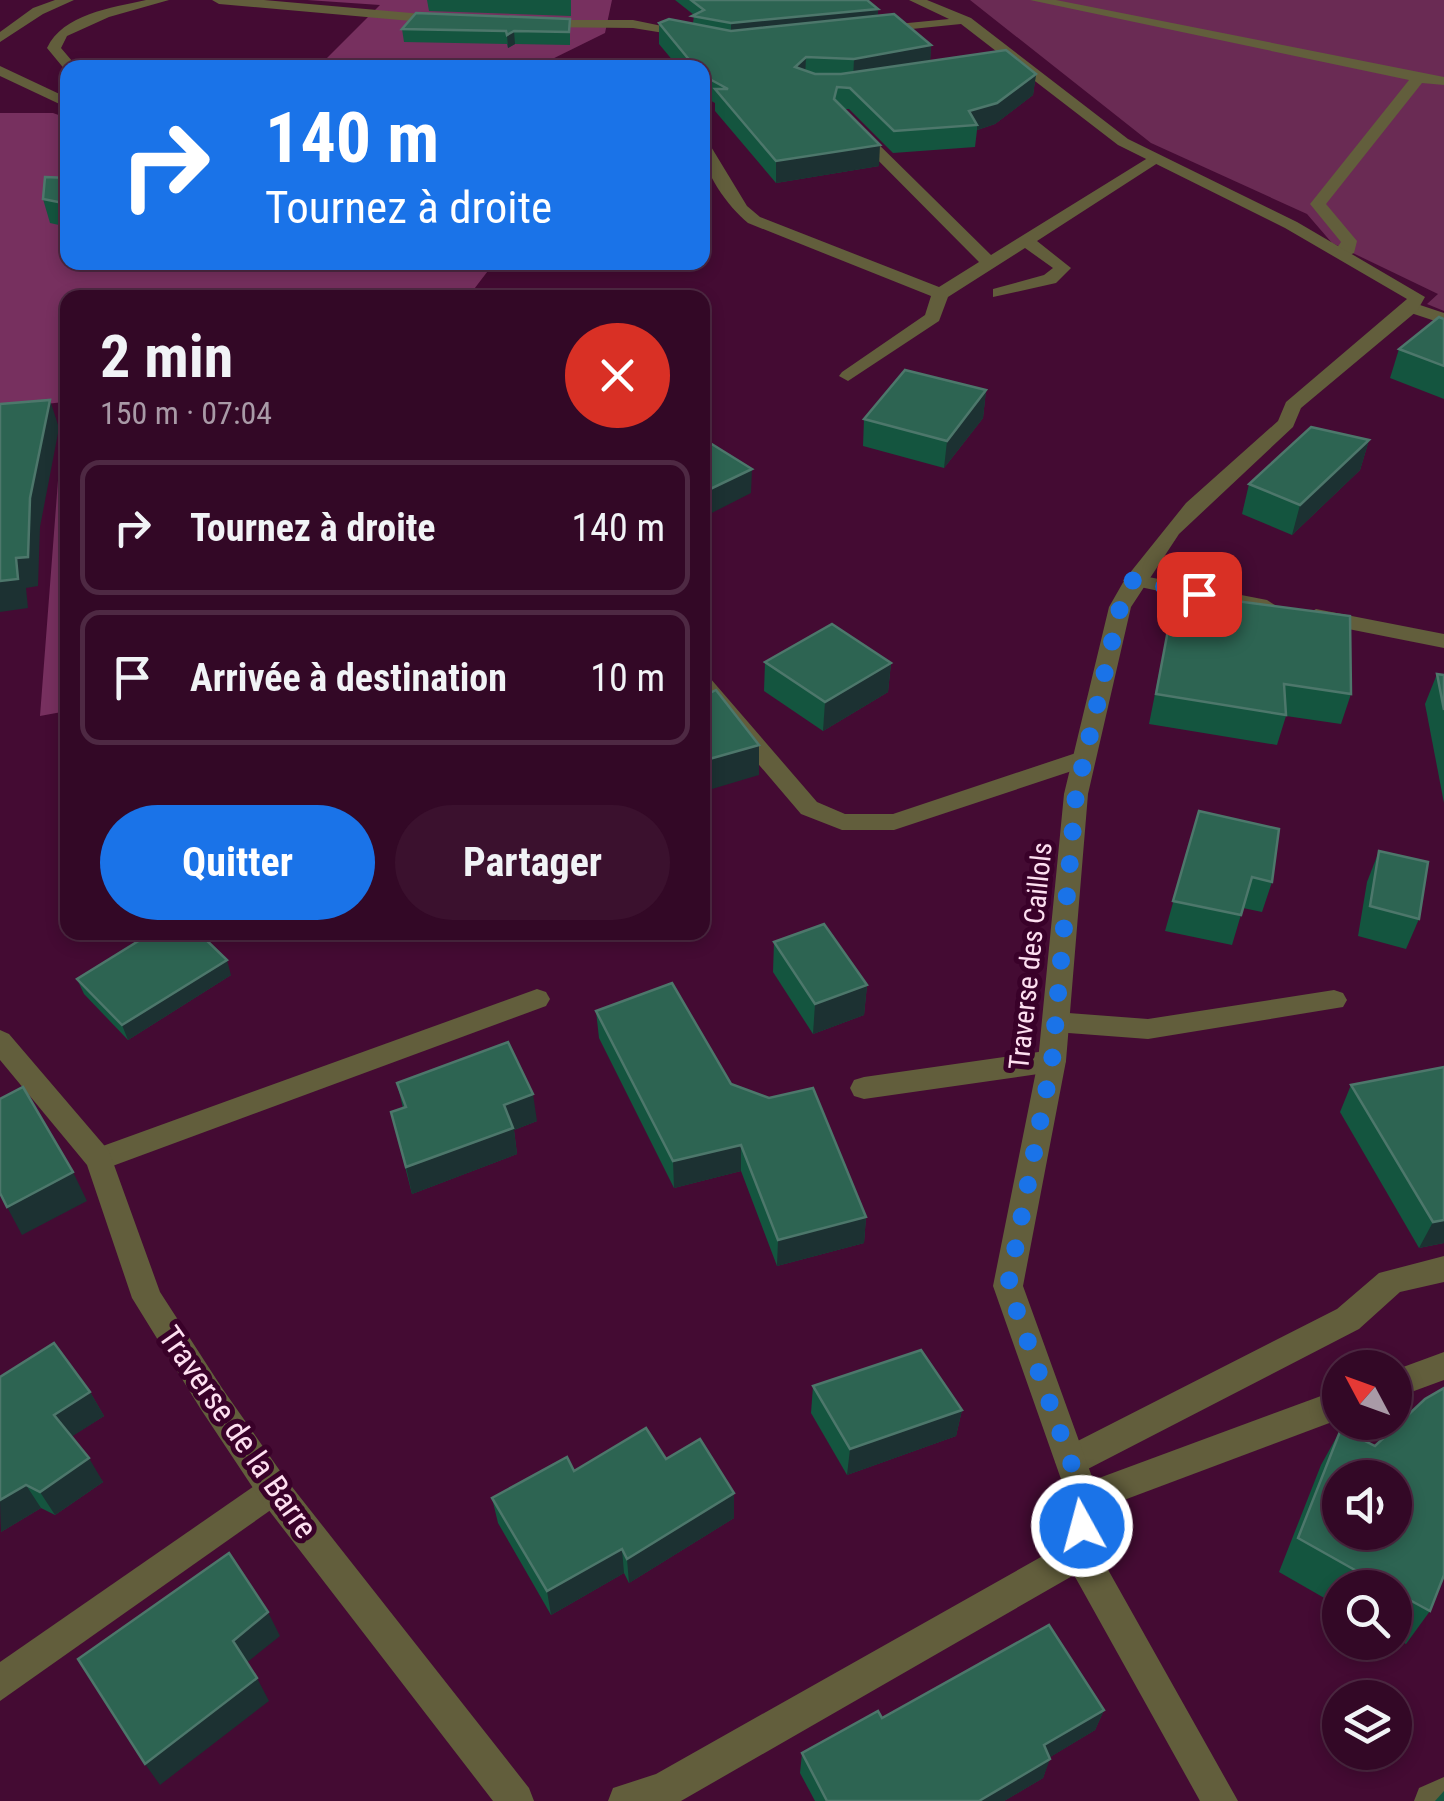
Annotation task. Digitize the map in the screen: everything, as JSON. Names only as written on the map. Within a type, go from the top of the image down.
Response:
[{"type":"street","points":[[0,38],[38,11],[68,0]]},
{"type":"street","points":[[64,60],[54,48],[60,34],[104,14],[162,0]]},
{"type":"street","points":[[219,0],[471,22]]},
{"type":"street","points":[[916,0],[966,21],[1007,59],[1123,142],[1291,224],[1409,289],[1416,296],[1411,306],[1444,320]]},
{"type":"street","points":[[1036,0],[1418,78],[1444,80]]},
{"type":"street","points":[[868,31],[966,21]]},
{"type":"street","points":[[528,24],[632,24],[702,37]]},
{"type":"street","points":[[0,70],[60,100]]},
{"type":"street","points":[[1341,254],[1348,250],[1349,241],[1318,204],[1418,78]]},
{"type":"street","points":[[841,115],[988,261]]},
{"type":"street","points":[[710,156],[741,209],[754,220],[940,294]]},
{"type":"street","points":[[848,376],[934,317],[940,294],[1156,159]]},
{"type":"street","points":[[998,293],[1050,279],[1063,268],[1024,238]]},
{"type":"street","name":"Traverse des Caillols","points":[[1080,1553],[1084,1499],[1008,1286],[1052,1061],[1082,758],[1120,608],[1133,580],[1183,514],[1286,423],[1293,406],[1411,306]]},
{"type":"street","points":[[1133,580],[1444,641]]},
{"type":"street","points":[[710,692],[809,808],[842,822],[894,822],[1082,758]]},
{"type":"street","points":[[99,1159],[537,999]]},
{"type":"street","points":[[1056,1022],[1148,1030],[1334,1000]]},
{"type":"street","name":"Traverse de la Barre","points":[[0,1041],[99,1159],[146,1298],[273,1489],[516,1801]]},
{"type":"street","points":[[864,1088],[1052,1061]]},
{"type":"street","points":[[1071,1461],[1348,1319],[1374,1288],[1396,1278],[1444,1269]]},
{"type":"street","points":[[1412,1378],[1444,1366]]},
{"type":"street","points":[[1084,1499],[1322,1411]]},
{"type":"street","points":[[0,1682],[273,1489]]},
{"type":"street","points":[[626,1801],[662,1791],[1080,1553],[1220,1801]]},
{"type":"street","points":[[1432,1801],[1444,1796]]},
{"type":"shaded area","points":[[307,0],[612,0],[605,33],[550,60],[325,60],[380,5]]},
{"type":"shaded area","points":[[970,0],[1444,0],[1444,311],[1427,304],[1438,294],[1332,243],[1307,214],[1151,143]]},
{"type":"shaded area","points":[[0,113],[60,116],[60,270],[489,270],[473,290],[60,290],[60,402],[0,409]]},
{"type":"shaded area","points":[[60,454],[60,712],[40,716]]},
{"type":"building","points":[[691,0],[867,0],[878,9],[731,23],[692,16],[704,10]]},
{"type":"building","points":[[416,13],[570,19],[569,32],[514,31],[507,35],[506,31],[402,29]]},
{"type":"building","points":[[894,14],[931,45],[854,59],[806,57],[795,67],[815,74],[841,74],[1006,50],[1036,74],[997,103],[969,111],[977,125],[894,131],[850,88],[837,87],[834,99],[880,145],[776,161],[715,89],[728,89],[710,79],[710,60],[689,60],[659,23],[669,19],[731,31]]},
{"type":"building","points":[[45,177],[60,178],[60,202],[43,199]]},
{"type":"building","points":[[1439,317],[1444,319],[1444,366],[1399,349]]},
{"type":"building","points":[[905,370],[986,390],[947,441],[864,419]]},
{"type":"building","points":[[50,400],[30,498],[28,557],[16,558],[18,579],[0,581],[0,404]]},
{"type":"building","points":[[1311,427],[1369,440],[1300,505],[1249,484]]},
{"type":"building","points":[[710,443],[752,469],[710,489]]},
{"type":"building","points":[[1175,593],[1350,616],[1351,694],[1284,684],[1286,715],[1156,694]]},
{"type":"building","points":[[832,624],[891,663],[825,702],[765,662]]},
{"type":"building","points":[[1437,674],[1444,675],[1444,710]]},
{"type":"building","points":[[716,690],[759,745],[710,759],[710,693]]},
{"type":"building","points":[[1199,811],[1279,829],[1272,882],[1252,877],[1241,915],[1173,901]]},
{"type":"building","points":[[1379,851],[1428,862],[1419,919],[1370,906]]},
{"type":"building","points":[[824,924],[867,985],[815,1004],[774,942]]},
{"type":"building","points":[[140,940],[206,940],[227,960],[122,1025],[77,979]]},
{"type":"building","points":[[672,983],[731,1084],[769,1098],[813,1088],[866,1217],[778,1240],[741,1145],[673,1161],[596,1011]]},
{"type":"building","points":[[508,1042],[533,1094],[504,1105],[513,1128],[406,1167],[391,1112],[406,1107],[397,1083]]},
{"type":"building","points":[[1444,1067],[1444,1220],[1433,1222],[1351,1085]]},
{"type":"building","points":[[23,1087],[73,1172],[7,1207],[0,1193],[0,1099]]},
{"type":"building","points":[[54,1343],[90,1392],[54,1415],[89,1458],[40,1492],[26,1485],[0,1500],[0,1377]]},
{"type":"building","points":[[921,1350],[962,1410],[850,1449],[813,1386]]},
{"type":"building","points":[[1444,1388],[1444,1575],[1430,1611],[1412,1601],[1412,1570],[1355,1570],[1298,1538],[1322,1477],[1322,1550],[1412,1550],[1412,1460],[1329,1460],[1337,1440],[1363,1440],[1375,1446],[1381,1440],[1412,1440],[1412,1411]]},
{"type":"building","points":[[646,1428],[666,1459],[700,1439],[734,1493],[627,1559],[622,1549],[547,1591],[492,1498],[567,1457],[574,1471]]},
{"type":"building","points":[[229,1553],[268,1612],[233,1641],[257,1678],[145,1764],[78,1659]]},
{"type":"building","points":[[1049,1625],[1104,1710],[1044,1745],[1050,1759],[979,1801],[827,1801],[802,1753],[878,1711],[882,1718]]},
{"type":"route","points":[[1082,1526],[1084,1499],[1008,1286],[1052,1061],[1076,794],[1120,608],[1133,580],[1199,594]]}]
